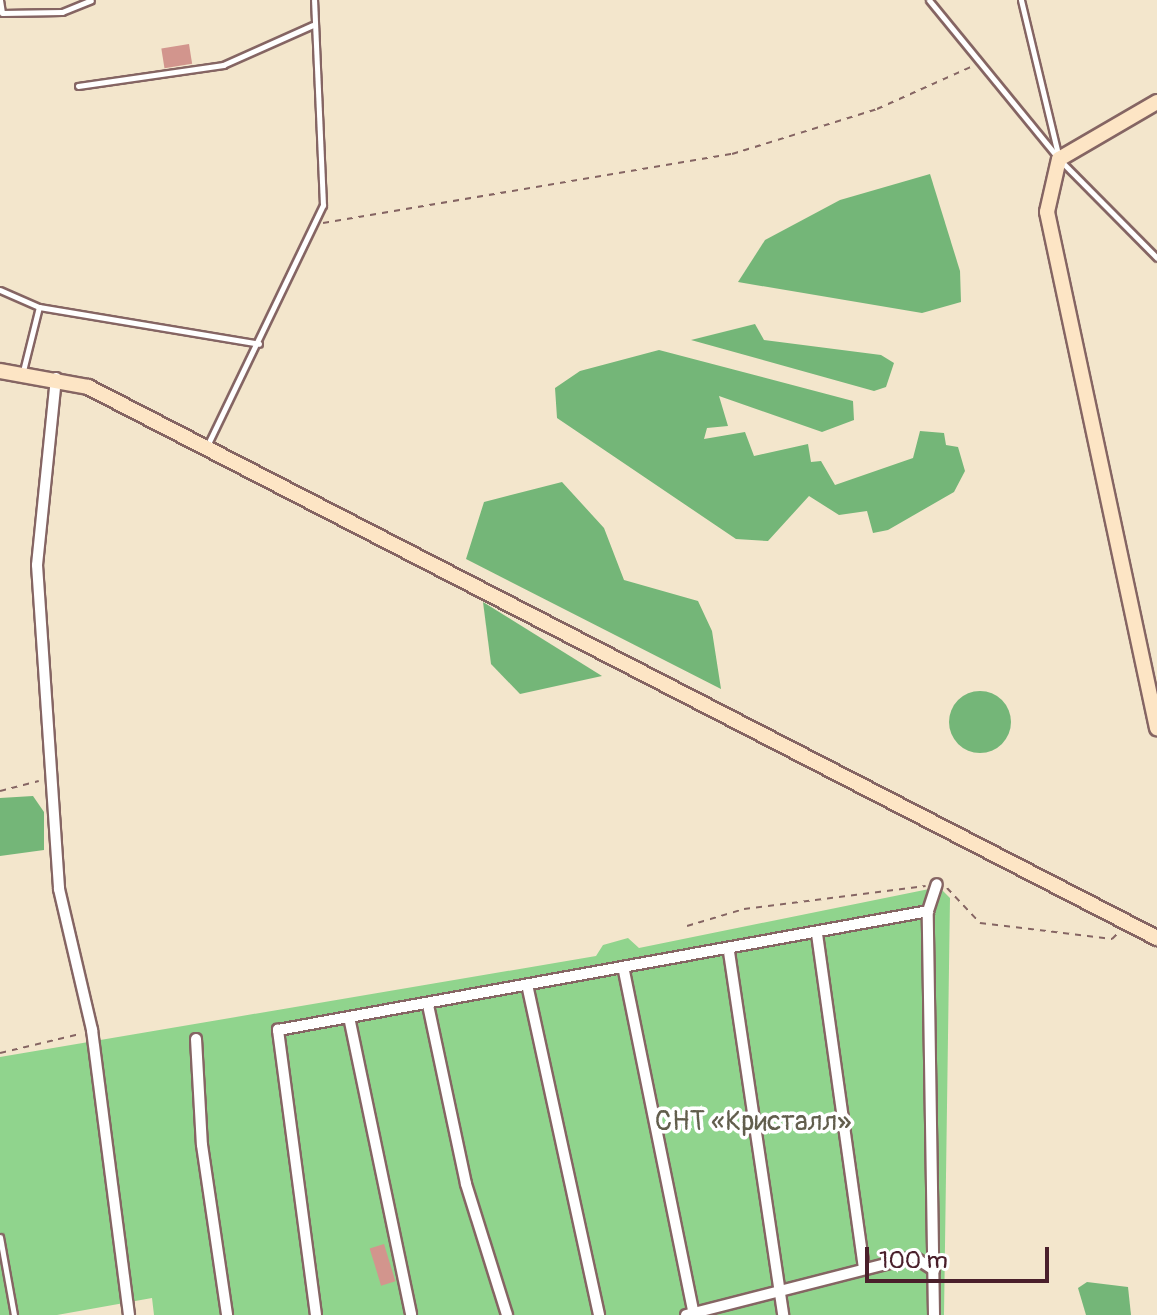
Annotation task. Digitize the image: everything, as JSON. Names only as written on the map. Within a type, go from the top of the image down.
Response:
[{"type":"main road","points":[[1157,102],[1059,159],[1047,212],[1157,728]]},
{"type":"main road","points":[[0,371],[56,376],[207,447],[1156,936]]},
{"type":"street","points":[[56,376],[37,565],[59,889],[92,1030],[129,1315]]},
{"type":"street","points":[[934,1315],[928,911],[937,884]]},
{"type":"street","points":[[316,1315],[278,1030],[528,989],[928,911]]},
{"type":"street","points":[[817,934],[864,1268]]},
{"type":"street","points":[[729,952],[783,1315]]},
{"type":"street","points":[[624,971],[691,1314],[914,1257],[934,1270]]},
{"type":"street","points":[[528,989],[599,1315]]},
{"type":"street","points":[[428,1005],[466,1184],[507,1315]]},
{"type":"street","points":[[349,1017],[411,1315]]},
{"type":"street","points":[[196,1039],[202,1145],[227,1315]]},
{"type":"lane","points":[[0,0],[2,13],[62,12],[91,0]]},
{"type":"lane","points":[[207,447],[317,224],[324,180],[314,0]]},
{"type":"lane","points":[[929,0],[983,62],[1059,159],[1157,258]]},
{"type":"lane","points":[[1021,0],[1059,159]]},
{"type":"lane","points":[[78,86],[223,65],[313,25]]},
{"type":"lane","points":[[0,290],[39,307],[259,344]]},
{"type":"lane","points":[[23,371],[39,307]]},
{"type":"lane","points":[[0,1237],[14,1315]]},
{"type":"path","points":[[317,224],[732,154],[877,109],[983,62]]},
{"type":"path","points":[[0,791],[52,777]]},
{"type":"path","points":[[0,1053],[92,1030]]},
{"type":"green space","points":[[930,174],[960,271],[961,302],[922,313],[738,282],[765,240],[840,200]]},
{"type":"green space","points":[[755,324],[764,340],[881,355],[894,363],[886,387],[874,391],[691,340]]},
{"type":"green space","points":[[659,350],[853,401],[854,420],[822,432],[719,396],[728,426],[707,428],[704,439],[745,432],[754,456],[808,444],[811,462],[821,461],[835,485],[913,458],[920,431],[944,433],[946,445],[958,447],[965,471],[954,492],[888,530],[873,533],[867,511],[839,515],[809,496],[768,541],[736,539],[557,418],[555,388],[580,371]]},
{"type":"green space","points":[[562,482],[604,528],[624,580],[698,601],[712,631],[721,689],[466,559],[484,502]]},
{"type":"green space","points":[[483,602],[602,676],[520,694],[491,664]]},
{"type":"green space","points":[[980,691],[992,693],[1002,700],[1009,710],[1009,734],[1002,744],[992,751],[980,753],[968,751],[958,744],[951,734],[949,722],[951,710],[958,700],[968,693]]},
{"type":"green space","points":[[33,796],[44,812],[44,850],[0,856],[0,798]]},
{"type":"green space","name":"СНТ «Кристалл»","points":[[939,887],[950,898],[944,1315],[154,1315],[152,1298],[57,1315],[0,1315],[0,1057],[596,956],[603,945],[628,938],[639,948]]},
{"type":"green space","points":[[1087,1282],[1128,1287],[1131,1315],[1086,1315],[1078,1288]]},
{"type":"building","points":[[189,44],[192,64],[164,68],[161,48]]},
{"type":"building","points":[[384,1244],[395,1281],[381,1286],[370,1248]]}]
